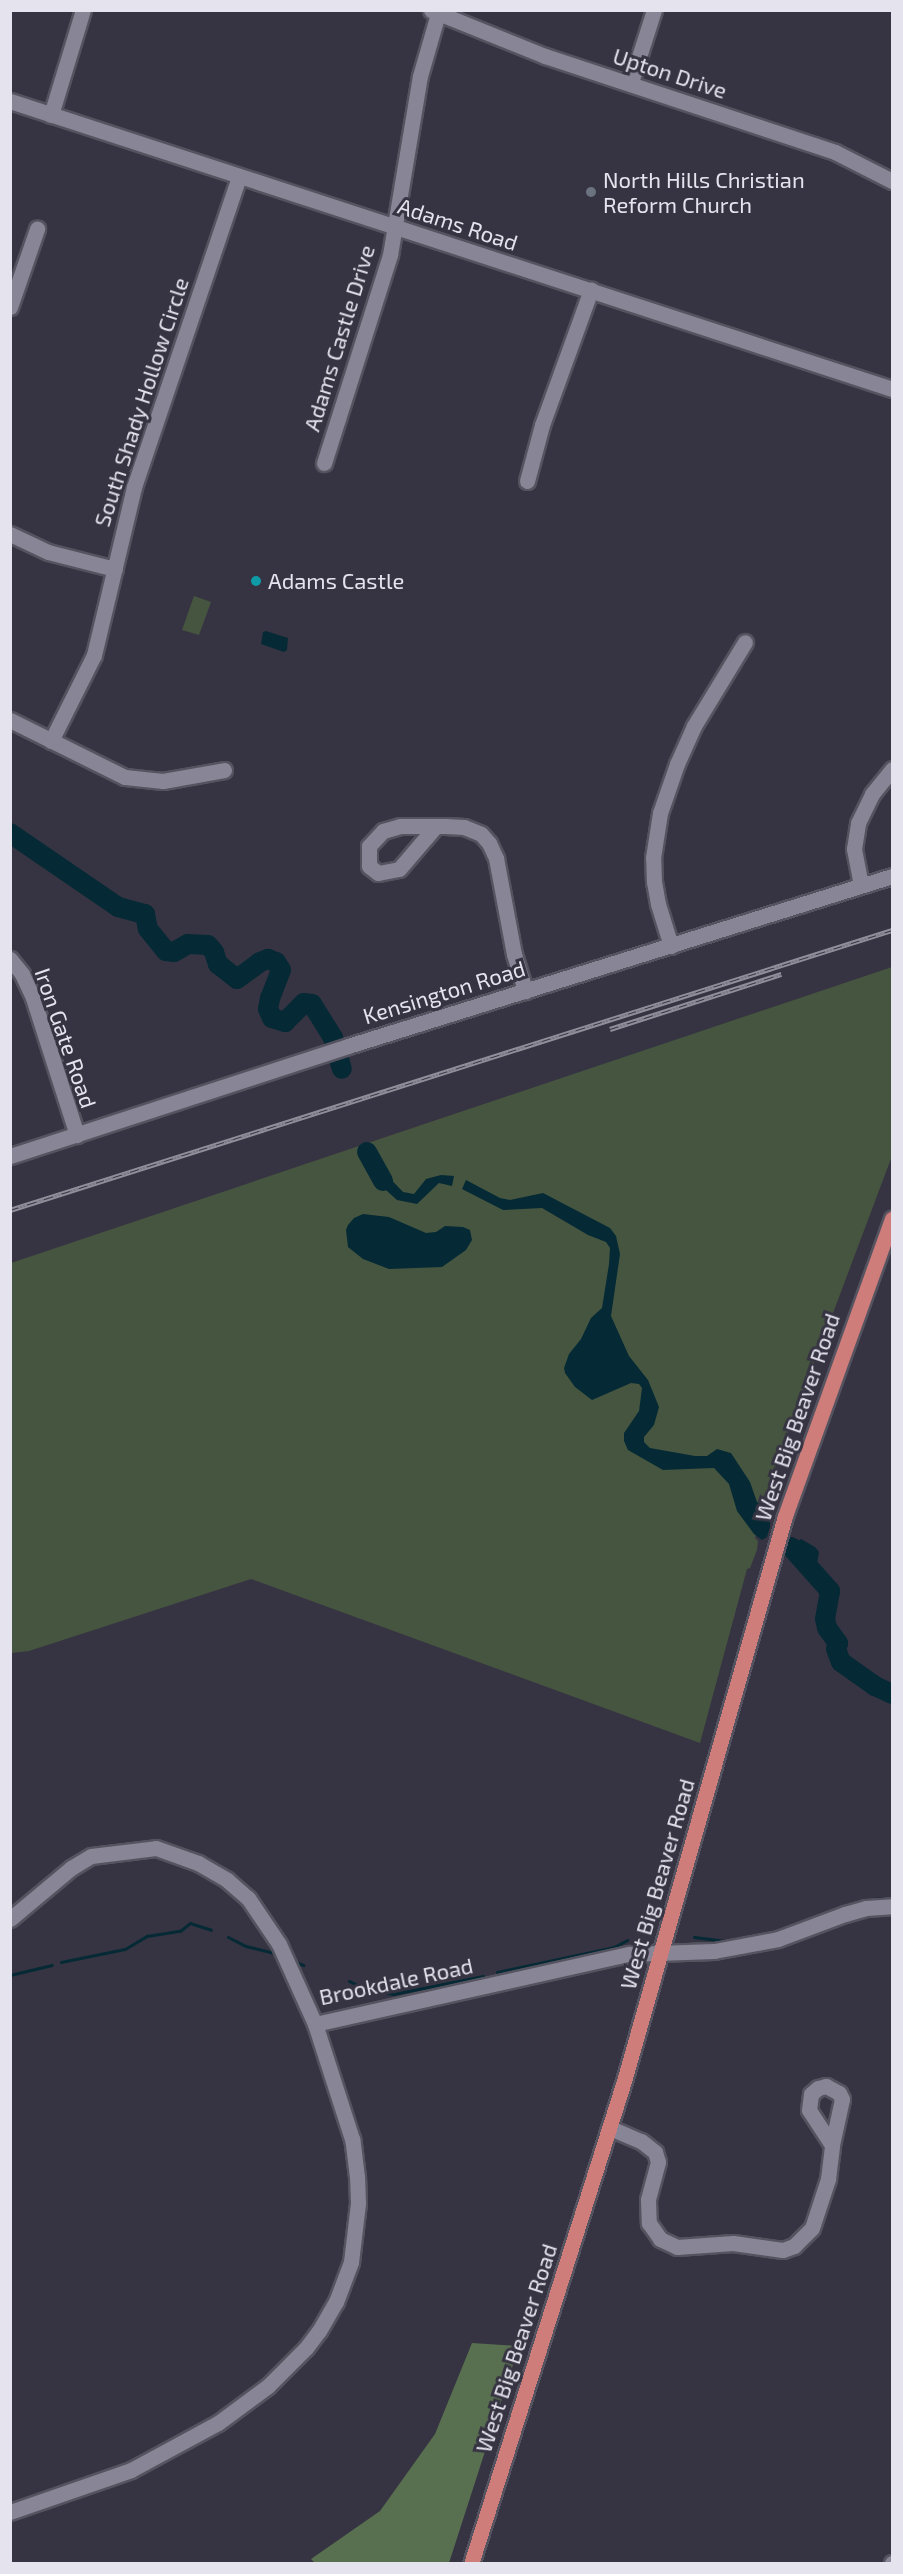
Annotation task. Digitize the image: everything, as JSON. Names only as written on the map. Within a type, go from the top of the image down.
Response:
[{"type":"main road","name":"West Big Beaver Road","points":[[471,2564],[610,2128],[785,1516],[892,1219]]},
{"type":"street","points":[[51,115],[83,10]]},
{"type":"street","points":[[631,82],[654,10]]},
{"type":"street","name":"Upton Drive","points":[[436,12],[546,56],[631,82],[835,152],[892,181]]},
{"type":"street","name":"Adams Castle Drive","points":[[324,463],[390,255],[420,76],[436,12]]},
{"type":"street","name":"Adams Road","points":[[10,101],[892,389]]},
{"type":"street","name":"South Shady Hollow Circle","points":[[51,741],[94,655],[134,487],[239,176]]},
{"type":"street","points":[[10,307],[37,229]]},
{"type":"street","points":[[527,481],[542,425],[591,290]]},
{"type":"street","points":[[10,534],[48,552],[115,569]]},
{"type":"street","points":[[671,946],[654,882],[654,847],[660,813],[677,764],[694,726],[745,642]]},
{"type":"street","points":[[10,720],[115,774],[137,780],[173,780],[224,770]]},
{"type":"street","points":[[861,885],[854,849],[858,823],[872,794],[892,769]]},
{"type":"street","points":[[435,827],[464,827],[481,834],[489,843],[496,858],[514,954],[525,991]]},
{"type":"street","name":"Kensington Road","points":[[10,1156],[348,1046],[892,876]]},
{"type":"street","name":"Iron Gate Road","points":[[10,959],[29,989],[77,1135]]},
{"type":"street","name":"Brookdale Road","points":[[10,1919],[71,1868],[91,1856],[156,1848],[198,1863],[227,1880],[248,1898],[279,1944],[315,2025],[552,1969],[629,1954],[662,1951],[714,1951],[778,1939],[845,1914],[866,1908],[892,1906]]},
{"type":"street","points":[[10,2512],[131,2470],[218,2423],[268,2386],[306,2348],[319,2331],[336,2302],[351,2262],[358,2186],[352,2139],[315,2025]]},
{"type":"street","points":[[610,2128],[641,2141],[655,2152],[658,2162],[648,2200],[649,2223],[660,2238],[677,2247],[733,2243],[783,2250],[794,2246],[812,2228],[819,2214],[828,2179],[832,2145]]},
{"type":"green space","points":[[194,596],[211,602],[199,635],[182,630]]},
{"type":"green space","points":[[892,967],[892,1156],[777,1462],[755,1538],[758,1541],[757,1550],[750,1568],[747,1569],[700,1743],[251,1579],[29,1651],[11,1653],[11,1263]]},
{"type":"green space","points":[[472,2343],[519,2346],[449,2563],[315,2563],[311,2559],[380,2511],[435,2434]]},
{"type":"water","points":[[263,632],[288,638],[287,650],[284,652],[261,644]]},
{"type":"water","points":[[377,1156],[382,1170],[403,1192],[414,1194],[426,1179],[441,1175],[454,1176],[452,1186],[439,1183],[417,1204],[397,1200],[377,1182],[370,1170],[367,1159]]},
{"type":"water","points":[[466,1180],[500,1198],[510,1200],[543,1193],[610,1228],[616,1236],[620,1254],[611,1316],[629,1356],[648,1380],[659,1407],[654,1425],[644,1437],[644,1442],[650,1448],[695,1456],[707,1456],[717,1449],[731,1453],[750,1482],[757,1502],[761,1504],[772,1496],[767,1537],[762,1540],[754,1534],[737,1511],[729,1484],[714,1468],[663,1470],[628,1450],[624,1441],[624,1433],[639,1411],[642,1388],[639,1384],[631,1383],[592,1400],[575,1387],[565,1373],[564,1368],[569,1354],[581,1339],[591,1318],[602,1308],[610,1248],[606,1242],[588,1235],[542,1208],[503,1210],[462,1189]]},
{"type":"water","points":[[363,1214],[389,1217],[426,1233],[436,1232],[445,1226],[463,1227],[470,1230],[472,1240],[466,1250],[442,1267],[389,1269],[363,1259],[348,1247],[346,1230],[348,1225],[354,1218]]},
{"type":"water","points":[[801,1539],[819,1552],[815,1576],[797,1566],[791,1558],[792,1545]]},
{"type":"waterway","points":[[10,833],[118,907],[145,914],[148,929],[166,951],[174,952],[188,944],[208,945],[214,952],[218,964],[237,979],[260,962],[268,959],[276,962],[281,970],[270,998],[268,1009],[272,1018],[285,1022],[304,1003],[312,1004],[333,1038],[342,1069]]},
{"type":"waterway","points":[[367,1152],[383,1181]]},
{"type":"waterway","points":[[791,1547],[830,1591],[825,1619],[827,1628],[838,1643],[836,1649],[841,1662],[875,1686],[892,1694]]},
{"type":"waterway","points":[[837,1909],[871,1899],[892,1898]]},
{"type":"waterway","points":[[61,1962],[125,1949],[147,1936],[180,1931],[190,1923],[211,1930]]},
{"type":"waterway","points":[[228,1937],[246,1946],[274,1953]]},
{"type":"waterway","points":[[694,1937],[728,1941]]},
{"type":"waterway","points":[[497,1972],[614,1947],[627,1940]]},
{"type":"waterway","points":[[296,1962],[303,1965]]},
{"type":"waterway","points":[[10,1975],[52,1965]]},
{"type":"waterway","points":[[349,1981],[370,1991],[393,1994],[483,1976]]},
{"type":"railway","points":[[10,1210],[892,930]]},
{"type":"railway","points":[[610,1029],[781,974]]},
{"type":"place","name":"North Hills Christian Reform Church","points":[[591,192]]},
{"type":"place","name":"Adams Castle","points":[[256,581]]}]
